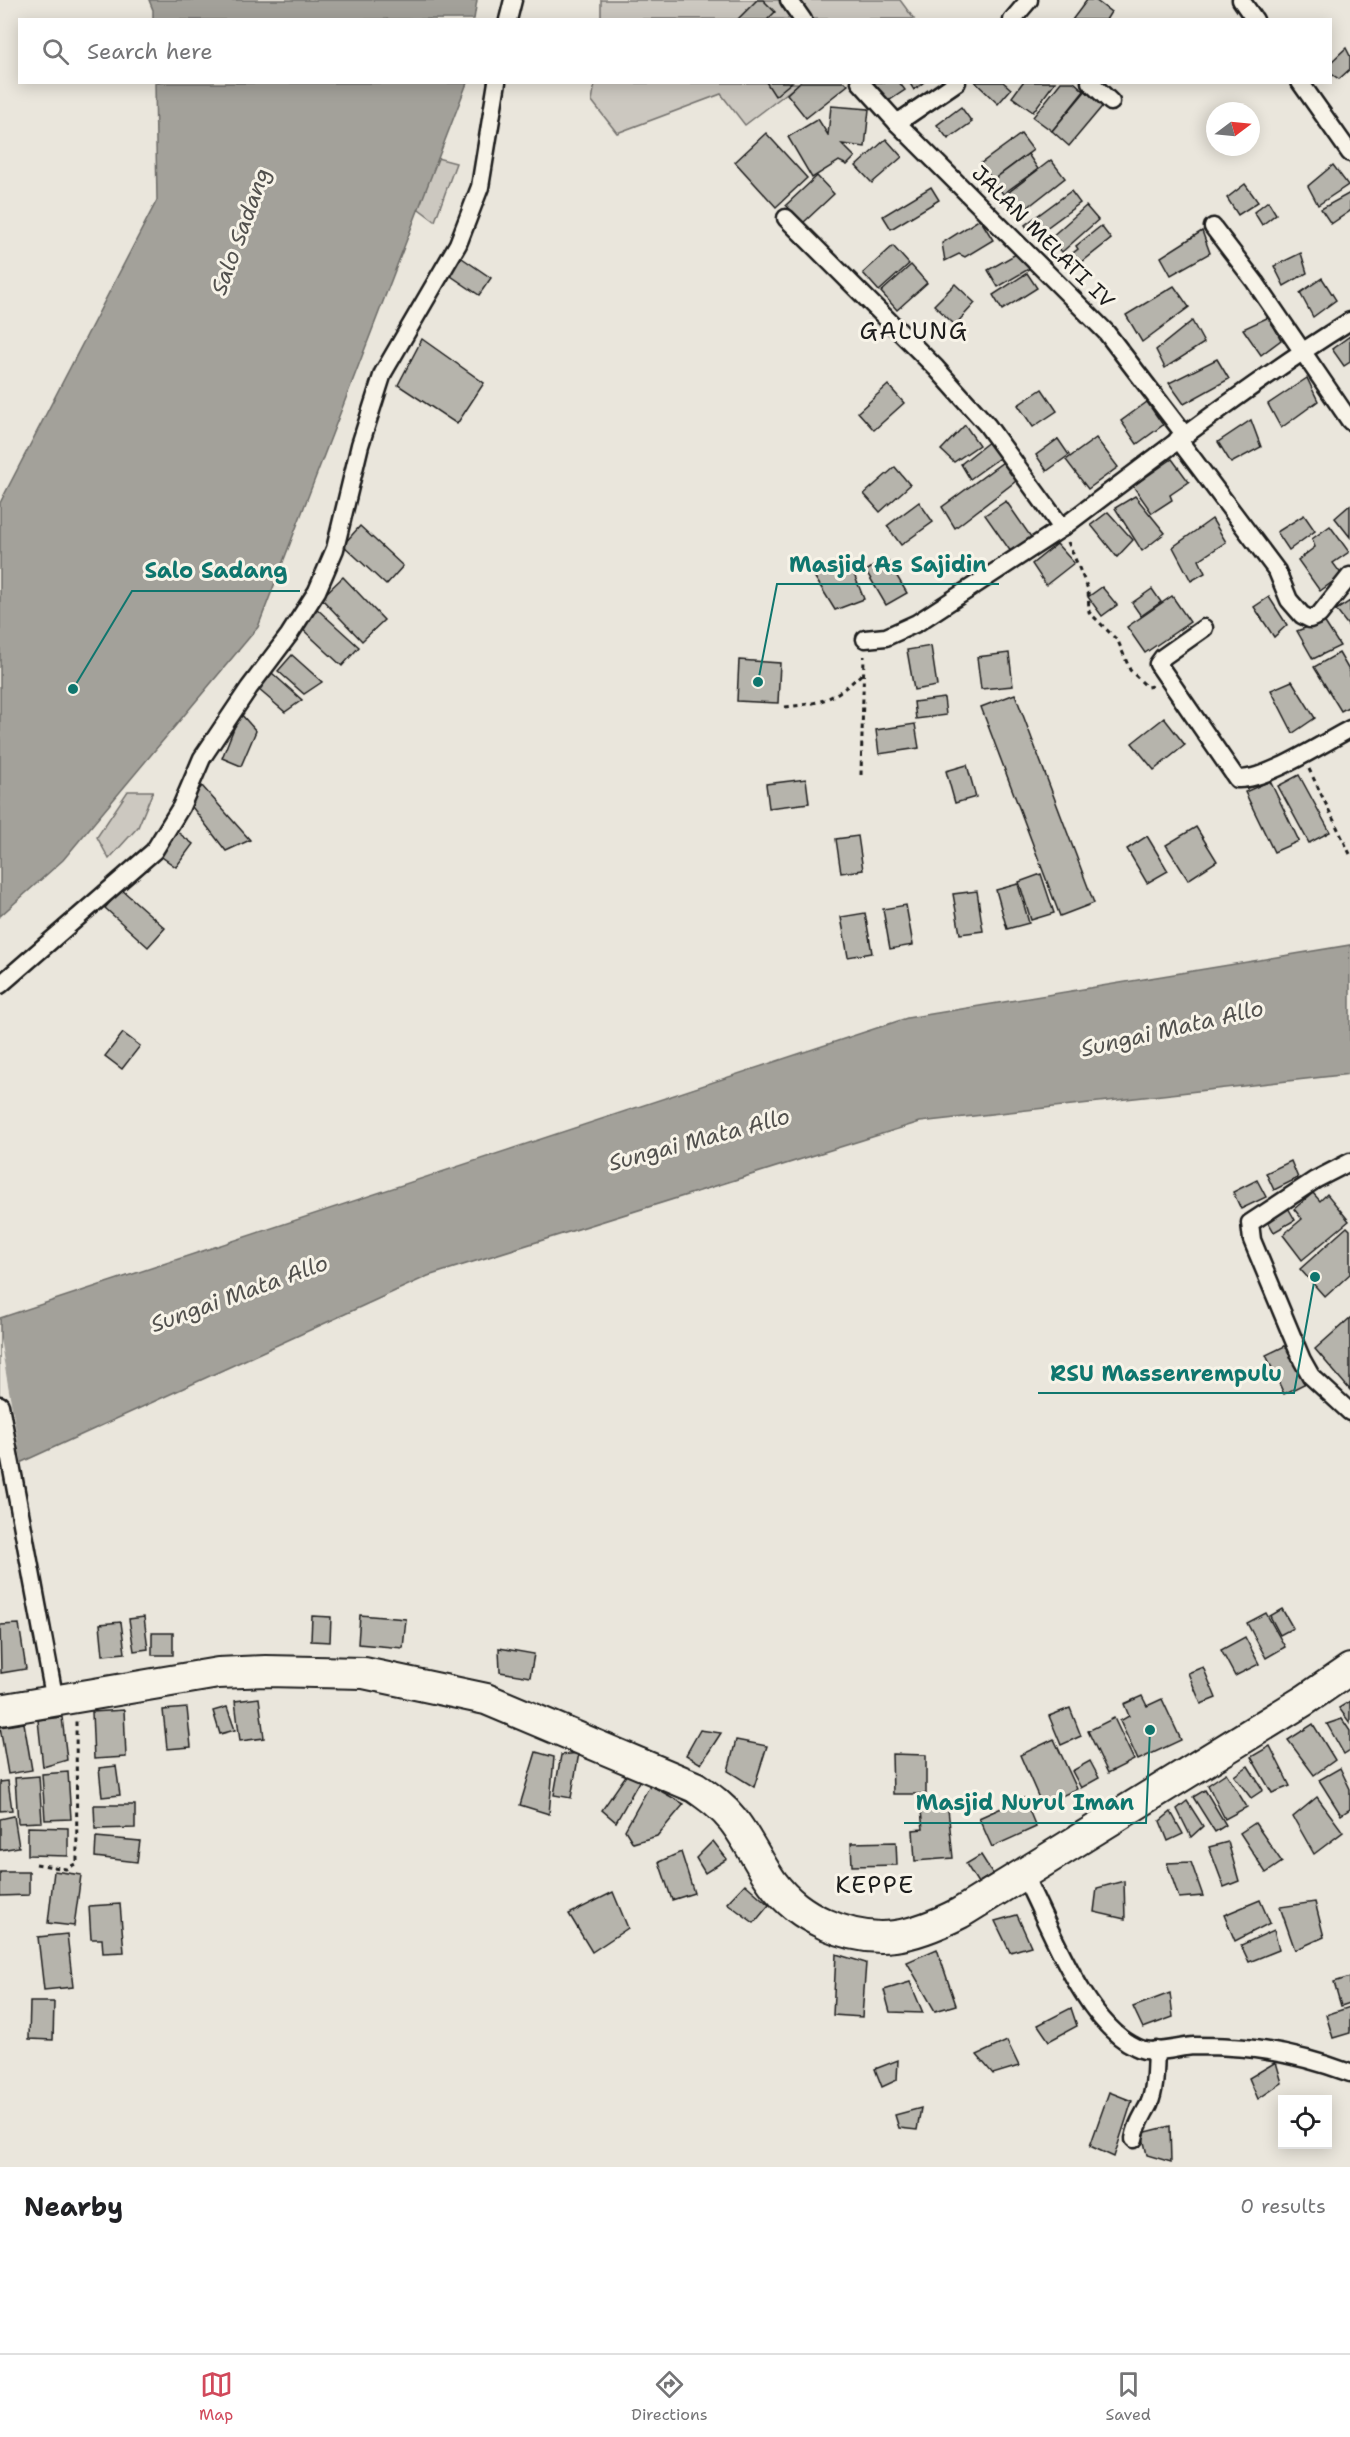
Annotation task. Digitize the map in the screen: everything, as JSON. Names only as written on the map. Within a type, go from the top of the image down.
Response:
[{"type":"highway","points":[[0,1710],[218,1673],[266,1671],[364,1673],[486,1699],[695,1787],[711,1798],[735,1821],[772,1882],[796,1909],[842,1932],[865,1937],[902,1936],[933,1927],[960,1913],[1305,1700],[1350,1669]]},
{"type":"street","points":[[508,18],[513,0]]},
{"type":"street","points":[[789,0],[802,18]]},
{"type":"street","points":[[1015,18],[1029,0]]},
{"type":"street","points":[[1241,0],[1254,18]]},
{"type":"street","points":[[0,985],[154,851],[181,807],[202,758],[249,688],[289,635],[317,591],[335,549],[360,445],[383,373],[458,244],[480,187],[497,84]]},
{"type":"street","name":"JALAN MELATI IV","points":[[862,84],[897,123],[1106,332],[1277,571],[1289,600],[1302,615],[1310,619],[1319,615],[1350,576]]},
{"type":"street","points":[[897,123],[954,84]]},
{"type":"street","points":[[1092,84],[1111,102]]},
{"type":"street","points":[[1301,84],[1350,153]]},
{"type":"street","points":[[786,218],[936,368],[987,425],[1062,528]]},
{"type":"street","points":[[1213,227],[1255,282],[1350,421]]},
{"type":"street","points":[[865,639],[886,638],[917,622],[1062,528],[1181,436],[1302,351],[1350,321]]},
{"type":"street","points":[[1204,628],[1163,657],[1158,664],[1237,779],[1249,780],[1350,729]]},
{"type":"street","points":[[1350,1162],[1315,1180],[1250,1223],[1252,1240],[1302,1360],[1311,1376],[1350,1412]]},
{"type":"street","points":[[0,1405],[32,1583],[65,1699]]},
{"type":"street","points":[[1023,1874],[1072,1975],[1100,2017],[1117,2034],[1135,2047],[1156,2050],[1193,2046],[1232,2047],[1270,2051],[1350,2073]]},
{"type":"street","points":[[1134,2139],[1138,2121],[1149,2103],[1153,2088],[1156,2050]]},
{"type":"path","points":[[1062,528],[1081,567],[1088,589],[1089,612],[1118,641],[1130,670],[1147,687],[1168,681]]},
{"type":"path","points":[[861,775],[865,639]]},
{"type":"path","points":[[785,707],[818,704],[840,694],[864,672]]},
{"type":"path","points":[[1302,755],[1350,854]]},
{"type":"path","points":[[36,1863],[66,1869],[77,1863],[65,1699]]},
{"type":"shaded area","points":[[601,0],[900,0],[913,18],[601,18]]},
{"type":"shaded area","points":[[595,84],[799,84],[745,125],[721,94],[617,133],[592,101]]},
{"type":"shaded area","points":[[437,158],[456,163],[435,221],[415,206]]},
{"type":"shaded area","points":[[128,791],[153,791],[138,827],[109,859],[97,837]]},
{"type":"water","points":[[149,0],[477,0],[474,18],[153,18]]},
{"type":"water","points":[[155,84],[467,84],[258,627],[63,860],[0,916],[0,503],[157,200]]},
{"type":"water","name":"Sungai Mata Allo","points":[[1350,945],[1350,1074],[920,1122],[428,1276],[0,1472],[0,1318],[907,1018]]},
{"type":"pier","points":[[0,1339],[22,1465],[0,1475]]},
{"type":"building","points":[[757,0],[763,0],[775,12],[769,18],[739,18]]},
{"type":"building","points":[[1087,0],[1095,0],[1111,12],[1107,18],[1074,18]]},
{"type":"building","points":[[1346,48],[1350,56],[1350,69],[1339,79],[1332,74],[1332,61]]},
{"type":"building","points":[[767,84],[790,84],[775,96]]},
{"type":"building","points":[[798,84],[848,85],[806,118],[787,94]]},
{"type":"building","points":[[873,84],[900,84],[905,90],[887,102]]},
{"type":"building","points":[[910,84],[922,84],[914,90]]},
{"type":"building","points":[[977,84],[1005,84],[1011,89],[998,104]]},
{"type":"building","points":[[1022,84],[1054,84],[1033,112],[1012,97]]},
{"type":"building","points":[[1059,84],[1076,84],[1084,91],[1052,131],[1033,117]]},
{"type":"building","points":[[1087,89],[1105,103],[1069,146],[1052,131]]},
{"type":"building","points":[[831,106],[869,109],[865,147],[842,144],[855,157],[847,165],[839,161],[812,178],[788,137],[818,119],[828,135]]},
{"type":"building","points":[[961,107],[972,122],[948,139],[937,125]]},
{"type":"building","points":[[766,133],[807,178],[776,207],[735,162]]},
{"type":"building","points":[[1021,134],[1033,150],[993,180],[980,164]]},
{"type":"building","points":[[886,139],[902,157],[872,183],[856,166]]},
{"type":"building","points":[[1028,154],[1038,169],[1003,194],[993,180]]},
{"type":"building","points":[[1051,160],[1065,178],[1023,211],[1009,192]]},
{"type":"building","points":[[1333,165],[1348,185],[1318,205],[1308,186]]},
{"type":"building","points":[[817,176],[834,194],[803,223],[786,205]]},
{"type":"building","points":[[1245,184],[1258,202],[1238,215],[1227,198]]},
{"type":"building","points":[[931,187],[939,200],[891,229],[883,216]]},
{"type":"building","points":[[1071,191],[1080,203],[1034,237],[1025,225]]},
{"type":"building","points":[[1350,193],[1350,211],[1331,224],[1321,209]]},
{"type":"building","points":[[1268,201],[1276,214],[1262,225],[1254,212]]},
{"type":"building","points":[[1086,206],[1098,220],[1062,252],[1050,238]]},
{"type":"building","points":[[980,219],[993,240],[965,257],[959,254],[945,261],[942,243]]},
{"type":"building","points":[[1101,226],[1111,239],[1077,266],[1069,256],[1078,249],[1076,246]]},
{"type":"building","points":[[1202,231],[1210,253],[1171,275],[1161,257]]},
{"type":"building","points":[[893,246],[909,264],[879,291],[863,273]]},
{"type":"building","points":[[1023,250],[1032,267],[998,287],[988,270]]},
{"type":"building","points":[[1301,253],[1307,273],[1284,286],[1274,266]]},
{"type":"building","points":[[459,256],[491,278],[479,295],[448,274]]},
{"type":"building","points":[[911,265],[927,283],[897,310],[881,292]]},
{"type":"building","points":[[1027,273],[1037,288],[1002,310],[993,295]]},
{"type":"building","points":[[1322,278],[1336,300],[1313,317],[1300,293]]},
{"type":"building","points":[[955,284],[975,303],[955,325],[934,305]]},
{"type":"building","points":[[1174,286],[1189,307],[1142,342],[1126,315]]},
{"type":"building","points":[[1269,317],[1281,340],[1261,355],[1243,329]]},
{"type":"building","points":[[1192,321],[1204,343],[1165,368],[1156,350]]},
{"type":"building","points":[[1350,336],[1350,362],[1344,366],[1332,349]]},
{"type":"building","points":[[422,339],[484,383],[457,424],[398,385]]},
{"type":"building","points":[[1217,359],[1229,379],[1184,404],[1169,383]]},
{"type":"building","points":[[1307,378],[1318,401],[1281,428],[1268,404]]},
{"type":"building","points":[[888,385],[904,403],[874,430],[858,412]]},
{"type":"building","points":[[1042,389],[1057,411],[1033,427],[1018,405]]},
{"type":"building","points":[[1147,402],[1163,425],[1137,444],[1121,421]]},
{"type":"building","points":[[1251,420],[1261,447],[1231,463],[1218,442]]},
{"type":"building","points":[[965,425],[979,445],[954,462],[941,450]]},
{"type":"building","points":[[1096,438],[1118,467],[1088,489],[1066,460]]},
{"type":"building","points":[[1058,439],[1069,455],[1047,471],[1036,455]]},
{"type":"building","points":[[990,441],[1002,456],[970,479],[961,464]]},
{"type":"building","points":[[1172,459],[1189,482],[1170,495],[1172,500],[1152,513],[1133,486]]},
{"type":"building","points":[[1006,460],[1016,481],[955,528],[942,507]]},
{"type":"building","points":[[895,467],[910,485],[880,512],[864,494]]},
{"type":"building","points":[[1135,496],[1165,533],[1142,551],[1115,508]]},
{"type":"building","points":[[1006,501],[1031,537],[1011,552],[985,515]]},
{"type":"building","points":[[919,502],[933,522],[901,545],[887,526]]},
{"type":"building","points":[[1350,505],[1350,537],[1335,518]]},
{"type":"building","points":[[1108,512],[1133,540],[1117,557],[1091,525]]},
{"type":"building","points":[[1304,515],[1315,531],[1289,550],[1277,532]]},
{"type":"building","points":[[1212,519],[1226,542],[1199,560],[1205,573],[1191,581],[1173,547]]},
{"type":"building","points":[[360,526],[403,566],[386,585],[343,545]]},
{"type":"building","points":[[1330,526],[1349,552],[1333,563],[1342,575],[1320,591],[1298,560],[1315,547],[1312,539]]},
{"type":"building","points":[[1057,544],[1074,563],[1046,585],[1032,564]]},
{"type":"building","points":[[847,557],[864,599],[835,610],[811,571]]},
{"type":"building","points":[[886,558],[907,593],[886,605],[866,571]]},
{"type":"building","points":[[343,577],[384,620],[362,641],[321,598]]},
{"type":"building","points":[[1102,587],[1117,605],[1102,616],[1088,597]]},
{"type":"building","points":[[1152,589],[1161,602],[1141,616],[1132,603]]},
{"type":"building","points":[[1172,596],[1190,622],[1145,653],[1127,627]]},
{"type":"building","points":[[1269,597],[1287,625],[1274,637],[1254,607]]},
{"type":"building","points":[[1350,601],[1350,628],[1336,610]]},
{"type":"building","points":[[316,608],[359,647],[342,666],[299,626]]},
{"type":"building","points":[[1324,621],[1340,646],[1313,659],[1297,631]]},
{"type":"building","points":[[931,646],[937,686],[914,690],[907,650]]},
{"type":"building","points":[[1009,653],[1013,686],[981,689],[977,657]]},
{"type":"building","points":[[1339,653],[1350,672],[1350,706],[1341,711],[1314,667]]},
{"type":"building","points":[[292,655],[322,682],[304,694],[278,671]]},
{"type":"building","points":[[739,660],[780,663],[778,703],[737,701]]},
{"type":"building","points":[[272,673],[302,700],[285,712],[258,689]]},
{"type":"building","points":[[1292,681],[1315,718],[1293,733],[1271,690]]},
{"type":"building","points":[[1015,694],[1094,903],[1060,916],[981,707]]},
{"type":"building","points":[[944,698],[946,715],[916,719],[914,702]]},
{"type":"building","points":[[240,713],[256,731],[241,766],[222,758]]},
{"type":"building","points":[[1164,718],[1185,745],[1154,770],[1132,743]]},
{"type":"building","points":[[915,724],[919,748],[879,754],[876,730]]},
{"type":"building","points":[[967,765],[976,797],[955,803],[946,771]]},
{"type":"building","points":[[1299,775],[1330,832],[1309,843],[1278,786]]},
{"type":"building","points":[[806,779],[809,803],[769,808],[766,784]]},
{"type":"building","points":[[1270,781],[1299,841],[1274,852],[1245,792]]},
{"type":"building","points":[[202,786],[250,840],[226,851],[189,803]]},
{"type":"building","points":[[1196,827],[1217,861],[1188,880],[1166,845]]},
{"type":"building","points":[[176,831],[193,844],[176,867],[159,855]]},
{"type":"building","points":[[858,836],[863,870],[841,873],[836,839]]},
{"type":"building","points":[[1147,836],[1168,871],[1147,883],[1127,849]]},
{"type":"building","points":[[1041,874],[1054,913],[1031,920],[1019,882]]},
{"type":"building","points":[[1018,884],[1029,923],[1007,929],[996,890]]},
{"type":"building","points":[[121,889],[165,928],[148,947],[105,908]]},
{"type":"building","points":[[977,891],[983,931],[960,934],[953,894]]},
{"type":"building","points":[[906,905],[913,945],[890,949],[883,909]]},
{"type":"building","points":[[865,913],[872,953],[848,957],[841,917]]},
{"type":"building","points":[[123,1033],[140,1046],[122,1069],[105,1056]]},
{"type":"building","points":[[1291,1161],[1298,1178],[1274,1190],[1266,1173]]},
{"type":"building","points":[[1257,1180],[1266,1197],[1241,1209],[1233,1192]]},
{"type":"building","points":[[1313,1193],[1320,1201],[1327,1194],[1349,1221],[1302,1260],[1283,1235],[1302,1219],[1294,1209]]},
{"type":"building","points":[[1287,1206],[1295,1220],[1274,1232],[1266,1218]]},
{"type":"building","points":[[1347,1227],[1350,1230],[1350,1274],[1325,1297],[1300,1269]]},
{"type":"building","points":[[1350,1318],[1350,1390],[1315,1349]]},
{"type":"building","points":[[1289,1344],[1308,1382],[1284,1394],[1266,1355]]},
{"type":"building","points":[[1282,1609],[1293,1628],[1280,1635],[1270,1616]]},
{"type":"building","points":[[1266,1613],[1285,1647],[1266,1658],[1247,1623]]},
{"type":"building","points":[[360,1615],[406,1619],[403,1648],[358,1644]]},
{"type":"building","points":[[312,1616],[331,1617],[330,1642],[311,1641]]},
{"type":"building","points":[[144,1617],[148,1649],[134,1651],[129,1619]]},
{"type":"building","points":[[121,1622],[125,1653],[103,1655],[100,1624]]},
{"type":"building","points":[[19,1624],[26,1669],[1,1673],[0,1625]]},
{"type":"building","points":[[152,1633],[173,1633],[173,1655],[152,1655]]},
{"type":"building","points":[[1245,1637],[1259,1664],[1235,1676],[1221,1650]]},
{"type":"building","points":[[499,1648],[534,1654],[530,1677],[500,1672]]},
{"type":"building","points":[[1203,1667],[1216,1698],[1201,1704],[1188,1673]]},
{"type":"building","points":[[1142,1696],[1147,1706],[1162,1699],[1181,1740],[1138,1760],[1120,1721],[1129,1716],[1124,1704]]},
{"type":"building","points":[[259,1698],[264,1738],[240,1741],[235,1701]]},
{"type":"building","points":[[1350,1701],[1350,1723],[1339,1708]]},
{"type":"building","points":[[227,1707],[235,1730],[220,1734],[213,1711]]},
{"type":"building","points":[[187,1708],[191,1747],[167,1749],[163,1710]]},
{"type":"building","points":[[1070,1708],[1081,1736],[1061,1745],[1049,1716]]},
{"type":"building","points":[[124,1710],[126,1757],[94,1759],[92,1712]]},
{"type":"building","points":[[62,1717],[67,1760],[43,1767],[38,1720]]},
{"type":"building","points":[[1114,1718],[1134,1760],[1108,1773],[1088,1731]]},
{"type":"building","points":[[1342,1719],[1350,1731],[1350,1750],[1344,1754],[1327,1724]]},
{"type":"building","points":[[24,1723],[32,1770],[8,1774],[0,1727]]},
{"type":"building","points":[[1313,1724],[1335,1760],[1314,1775],[1288,1740]]},
{"type":"building","points":[[700,1730],[721,1733],[701,1764],[686,1755]]},
{"type":"building","points":[[1054,1739],[1077,1789],[1042,1805],[1020,1755]]},
{"type":"building","points":[[736,1740],[767,1746],[754,1787],[728,1771]]},
{"type":"building","points":[[1270,1746],[1290,1786],[1272,1793],[1251,1757]]},
{"type":"building","points":[[536,1752],[554,1757],[549,1814],[520,1805]]},
{"type":"building","points":[[579,1753],[571,1798],[554,1795],[561,1755]]},
{"type":"building","points":[[892,1754],[926,1755],[926,1794],[893,1794]]},
{"type":"building","points":[[1090,1761],[1099,1778],[1081,1788],[1072,1771]]},
{"type":"building","points":[[634,1764],[646,1769],[616,1822],[602,1810]]},
{"type":"building","points":[[116,1766],[120,1795],[102,1797],[99,1768]]},
{"type":"building","points":[[1248,1766],[1263,1790],[1251,1798],[1234,1776]]},
{"type":"building","points":[[1340,1768],[1350,1789],[1350,1809],[1341,1815],[1319,1780]]},
{"type":"building","points":[[68,1772],[71,1819],[45,1820],[42,1774]]},
{"type":"building","points":[[1226,1773],[1247,1807],[1225,1819],[1208,1785]]},
{"type":"building","points":[[39,1776],[42,1822],[18,1823],[15,1778]]},
{"type":"building","points":[[8,1781],[12,1810],[0,1811],[0,1782]]},
{"type":"building","points":[[650,1785],[684,1804],[657,1836],[633,1843],[625,1830]]},
{"type":"building","points":[[1205,1790],[1226,1825],[1215,1832],[1193,1797]]},
{"type":"building","points":[[1317,1797],[1343,1832],[1314,1854],[1293,1817]]},
{"type":"building","points":[[1024,1798],[1036,1827],[992,1847],[979,1818]]},
{"type":"building","points":[[1187,1801],[1203,1826],[1191,1837],[1177,1809]]},
{"type":"building","points":[[94,1805],[135,1805],[135,1828],[95,1829]]},
{"type":"building","points":[[948,1809],[953,1858],[915,1861],[913,1830],[923,1829],[921,1811]]},
{"type":"building","points":[[1171,1812],[1183,1834],[1168,1841],[1160,1821]]},
{"type":"building","points":[[14,1816],[19,1847],[0,1850],[0,1819]]},
{"type":"building","points":[[1255,1823],[1282,1862],[1266,1873],[1240,1833]]},
{"type":"building","points":[[28,1827],[68,1828],[68,1856],[28,1855]]},
{"type":"building","points":[[96,1837],[140,1841],[137,1862],[95,1857]]},
{"type":"building","points":[[713,1841],[727,1859],[705,1873],[696,1858]]},
{"type":"building","points":[[896,1842],[897,1865],[852,1866],[851,1843]]},
{"type":"building","points":[[1228,1842],[1239,1881],[1224,1887],[1209,1847]]},
{"type":"building","points":[[681,1852],[694,1893],[672,1900],[659,1862]]},
{"type":"building","points":[[981,1855],[993,1874],[978,1883],[966,1864]]},
{"type":"building","points":[[1191,1862],[1203,1896],[1179,1898],[1167,1863]]},
{"type":"building","points":[[54,1871],[81,1875],[74,1926],[48,1923]]},
{"type":"building","points":[[0,1872],[29,1872],[29,1895],[0,1896]]},
{"type":"building","points":[[1124,1881],[1125,1919],[1094,1912],[1097,1888]]},
{"type":"building","points":[[745,1884],[769,1905],[754,1923],[727,1903]]},
{"type":"building","points":[[613,1892],[628,1928],[592,1952],[569,1914]]},
{"type":"building","points":[[1260,1900],[1270,1923],[1235,1941],[1224,1915]]},
{"type":"building","points":[[1315,1902],[1324,1937],[1295,1950],[1280,1907]]},
{"type":"building","points":[[120,1904],[124,1952],[103,1953],[102,1939],[91,1939],[89,1906]]},
{"type":"building","points":[[1017,1915],[1031,1946],[1010,1952],[995,1921]]},
{"type":"building","points":[[1274,1930],[1279,1950],[1249,1962],[1241,1945]]},
{"type":"building","points":[[67,1934],[73,1987],[44,1990],[38,1937]]},
{"type":"building","points":[[937,1949],[956,2005],[935,2011],[907,1962]]},
{"type":"building","points":[[836,1954],[866,1963],[862,2017],[833,2015]]},
{"type":"building","points":[[1350,1977],[1350,2003],[1341,2006],[1334,1982]]},
{"type":"building","points":[[910,1982],[923,2013],[890,2012],[884,1990]]},
{"type":"building","points":[[1170,1993],[1173,2017],[1143,2028],[1133,2007]]},
{"type":"building","points":[[30,2002],[54,2002],[53,2040],[29,2039]]},
{"type":"building","points":[[1350,2007],[1350,2033],[1333,2038],[1326,2015]]},
{"type":"building","points":[[1071,2008],[1077,2026],[1049,2041],[1038,2025]]},
{"type":"building","points":[[1007,2041],[1019,2066],[993,2074],[977,2055]]},
{"type":"building","points":[[898,2060],[897,2080],[882,2087],[875,2069]]},
{"type":"building","points":[[1276,2062],[1282,2083],[1258,2099],[1249,2078]]},
{"type":"building","points":[[1109,2092],[1132,2101],[1114,2157],[1090,2146]]},
{"type":"building","points":[[921,2108],[917,2130],[899,2128],[895,2115]]},
{"type":"building","points":[[1170,2126],[1171,2162],[1147,2155],[1142,2133]]},
{"type":"place","name":"Masjid As Sajidin","points":[[758,682]]},
{"type":"place","name":"Salo Sadang","points":[[73,689]]},
{"type":"place","name":"RSU Massenrempulu","points":[[1315,1277]]},
{"type":"place","name":"Masjid Nurul Iman","points":[[1150,1730]]},
{"type":"district","name":"GALUNG","points":[[914,331]]},
{"type":"district","name":"KEPPE","points":[[875,1885]]}]
